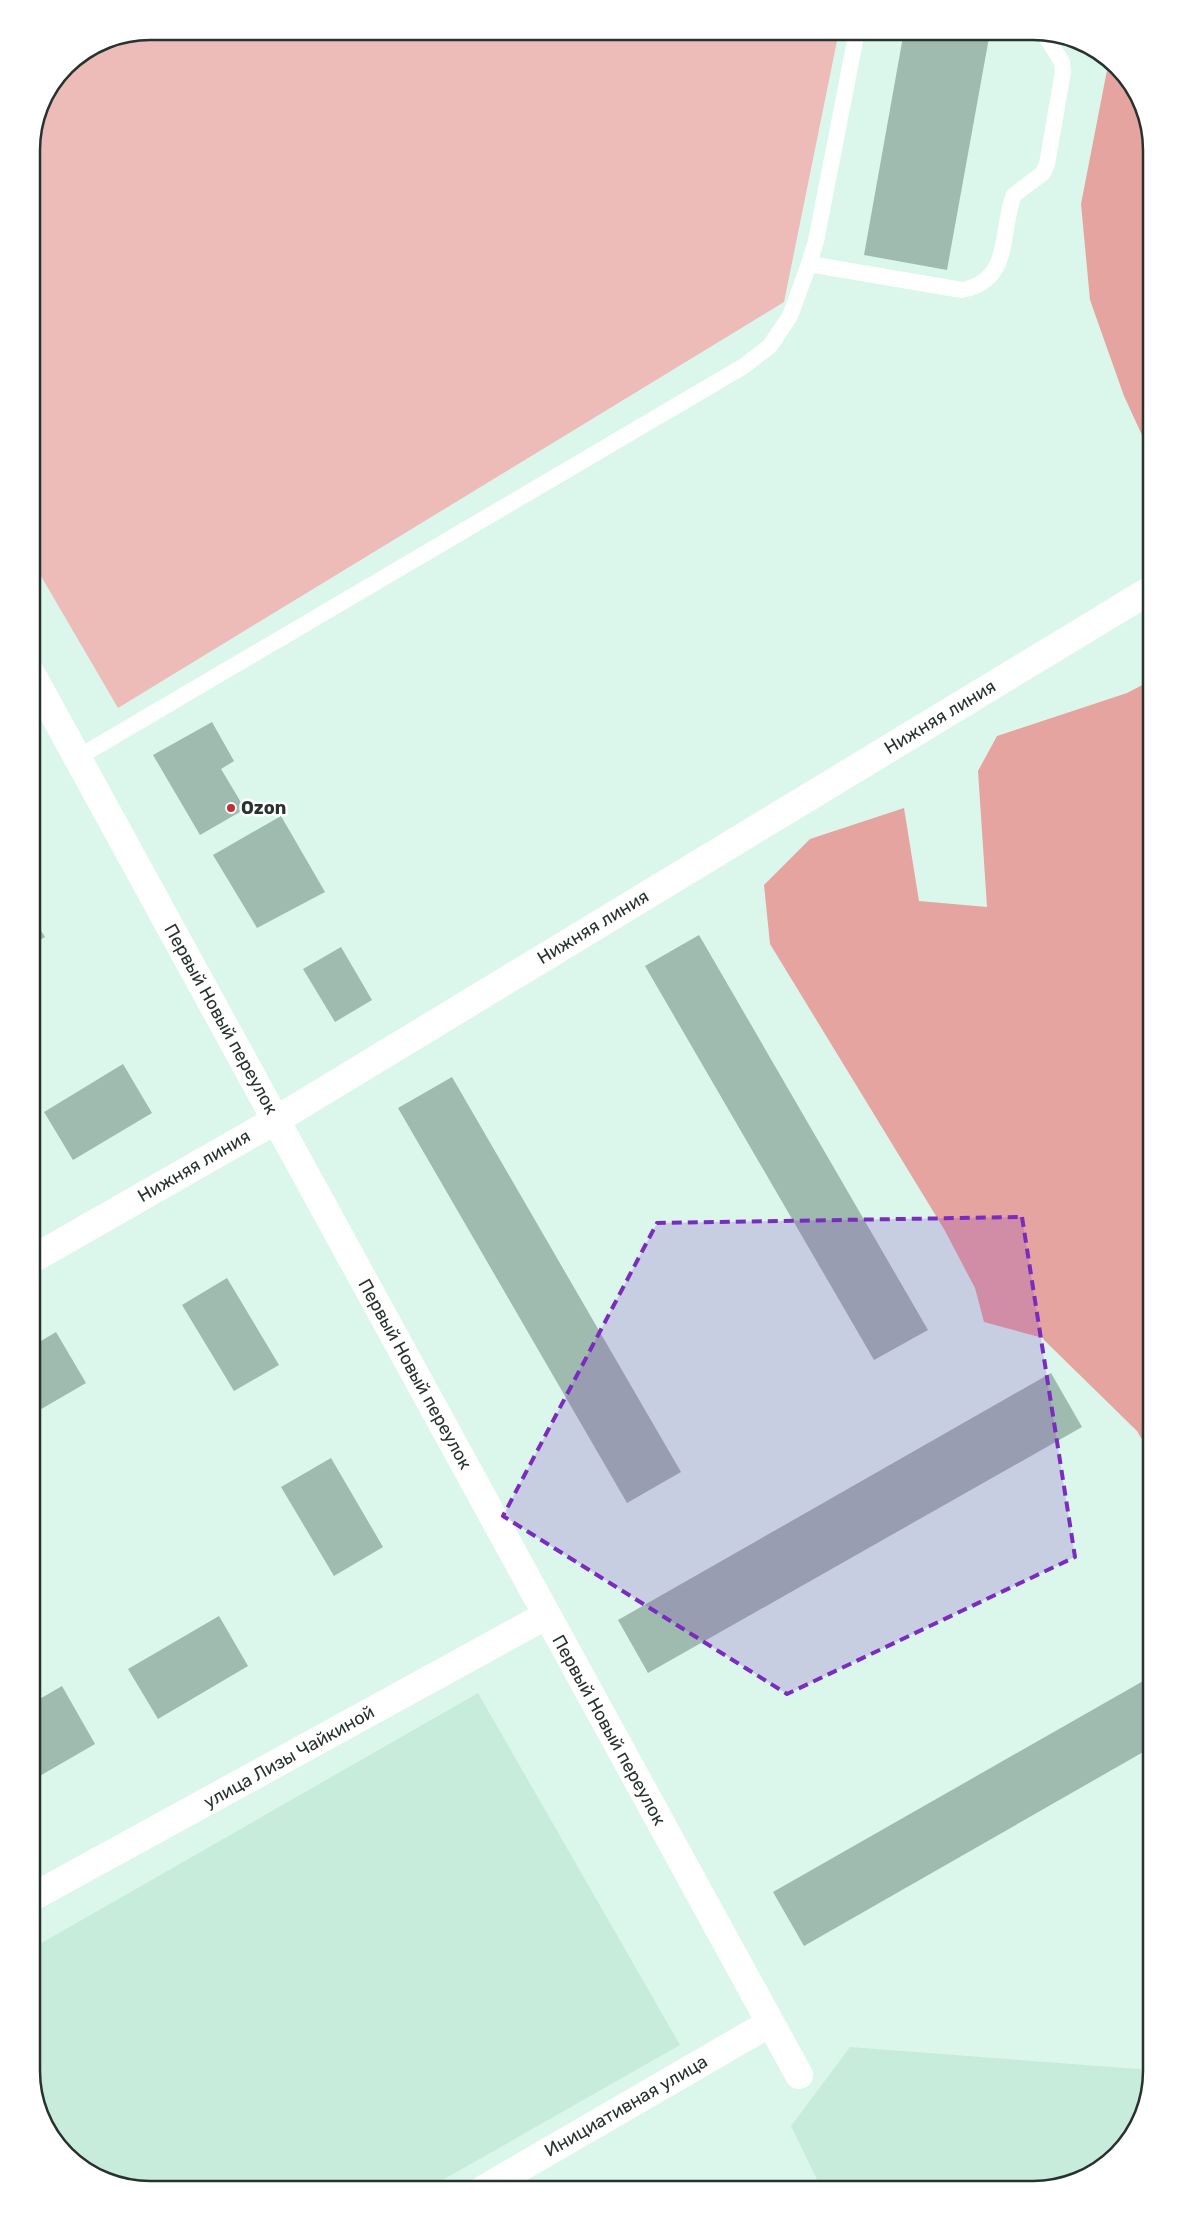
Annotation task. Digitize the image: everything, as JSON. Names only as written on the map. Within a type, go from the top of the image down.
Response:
[{"type":"street","name":"Нижняя линия","points":[[40,1255],[276,1120],[1143,594]]},
{"type":"street","name":"Первый Новый переулок","points":[[40,689],[799,2075]]},
{"type":"street","name":"улица Лизы Чайкиной","points":[[40,1893],[547,1615]]},
{"type":"street","name":"Инициативная улица","points":[[498,2181],[770,2023]]},
{"type":"lane","points":[[78,758],[744,366],[770,346],[790,316],[816,241],[854,40]]},
{"type":"lane","points":[[809,264],[951,289],[973,288],[994,273],[1000,260],[1014,195],[1043,174],[1047,164],[1063,72],[1062,62],[1049,41]]},
{"type":"highlighted area","points":[[1022,1217],[1075,1557],[787,1694],[503,1516],[657,1223]]},
{"type":"shaded area","points":[[150,40],[837,40],[784,302],[118,708],[40,574],[40,143],[48,108],[72,72],[108,48],[136,41]]},
{"type":"shaded area","points":[[1107,69],[1120,83],[1135,108],[1142,136],[1143,437],[1124,396],[1090,300],[1081,204]]},
{"type":"shaded area","points":[[1143,685],[1143,1441],[1137,1431],[1043,1338],[984,1322],[975,1288],[944,1229],[770,944],[764,885],[810,839],[904,808],[919,901],[987,907],[978,771],[997,736],[1127,693]]},
{"type":"shaded area","points":[[478,1693],[680,2045],[441,2181],[143,2181],[129,2179],[102,2170],[83,2158],[63,2138],[48,2113],[40,2078],[40,1944]]},
{"type":"shaded area","points":[[850,2047],[1143,2069],[1141,2092],[1137,2106],[1132,2119],[1116,2143],[1105,2154],[1081,2170],[1054,2179],[1033,2181],[818,2181],[791,2126]]},
{"type":"building","points":[[902,40],[989,40],[947,270],[864,255]]},
{"type":"building","points":[[212,722],[234,761],[221,769],[245,809],[200,835],[153,755]]},
{"type":"building","points":[[281,816],[325,892],[257,928],[213,855]]},
{"type":"building","points":[[40,929],[45,937],[40,940]]},
{"type":"building","points":[[699,935],[928,1330],[874,1360],[645,966]]},
{"type":"building","points":[[341,947],[372,1000],[335,1022],[303,969]]},
{"type":"building","points":[[123,1064],[152,1113],[73,1160],[44,1112]]},
{"type":"building","points":[[452,1077],[681,1472],[627,1503],[398,1108]]},
{"type":"building","points":[[227,1278],[279,1365],[234,1391],[182,1305]]},
{"type":"building","points":[[56,1332],[86,1383],[40,1410],[40,1342]]},
{"type":"building","points":[[1051,1373],[1082,1427],[648,1673],[618,1620]]},
{"type":"building","points":[[331,1458],[383,1547],[334,1576],[281,1487]]},
{"type":"building","points":[[219,1616],[248,1666],[158,1719],[128,1669]]},
{"type":"building","points":[[1143,1681],[1143,1752],[804,1946],[773,1892]]},
{"type":"building","points":[[62,1686],[95,1744],[40,1776],[40,1699]]},
{"type":"place","name":"Ozon","points":[[231,808]]}]
